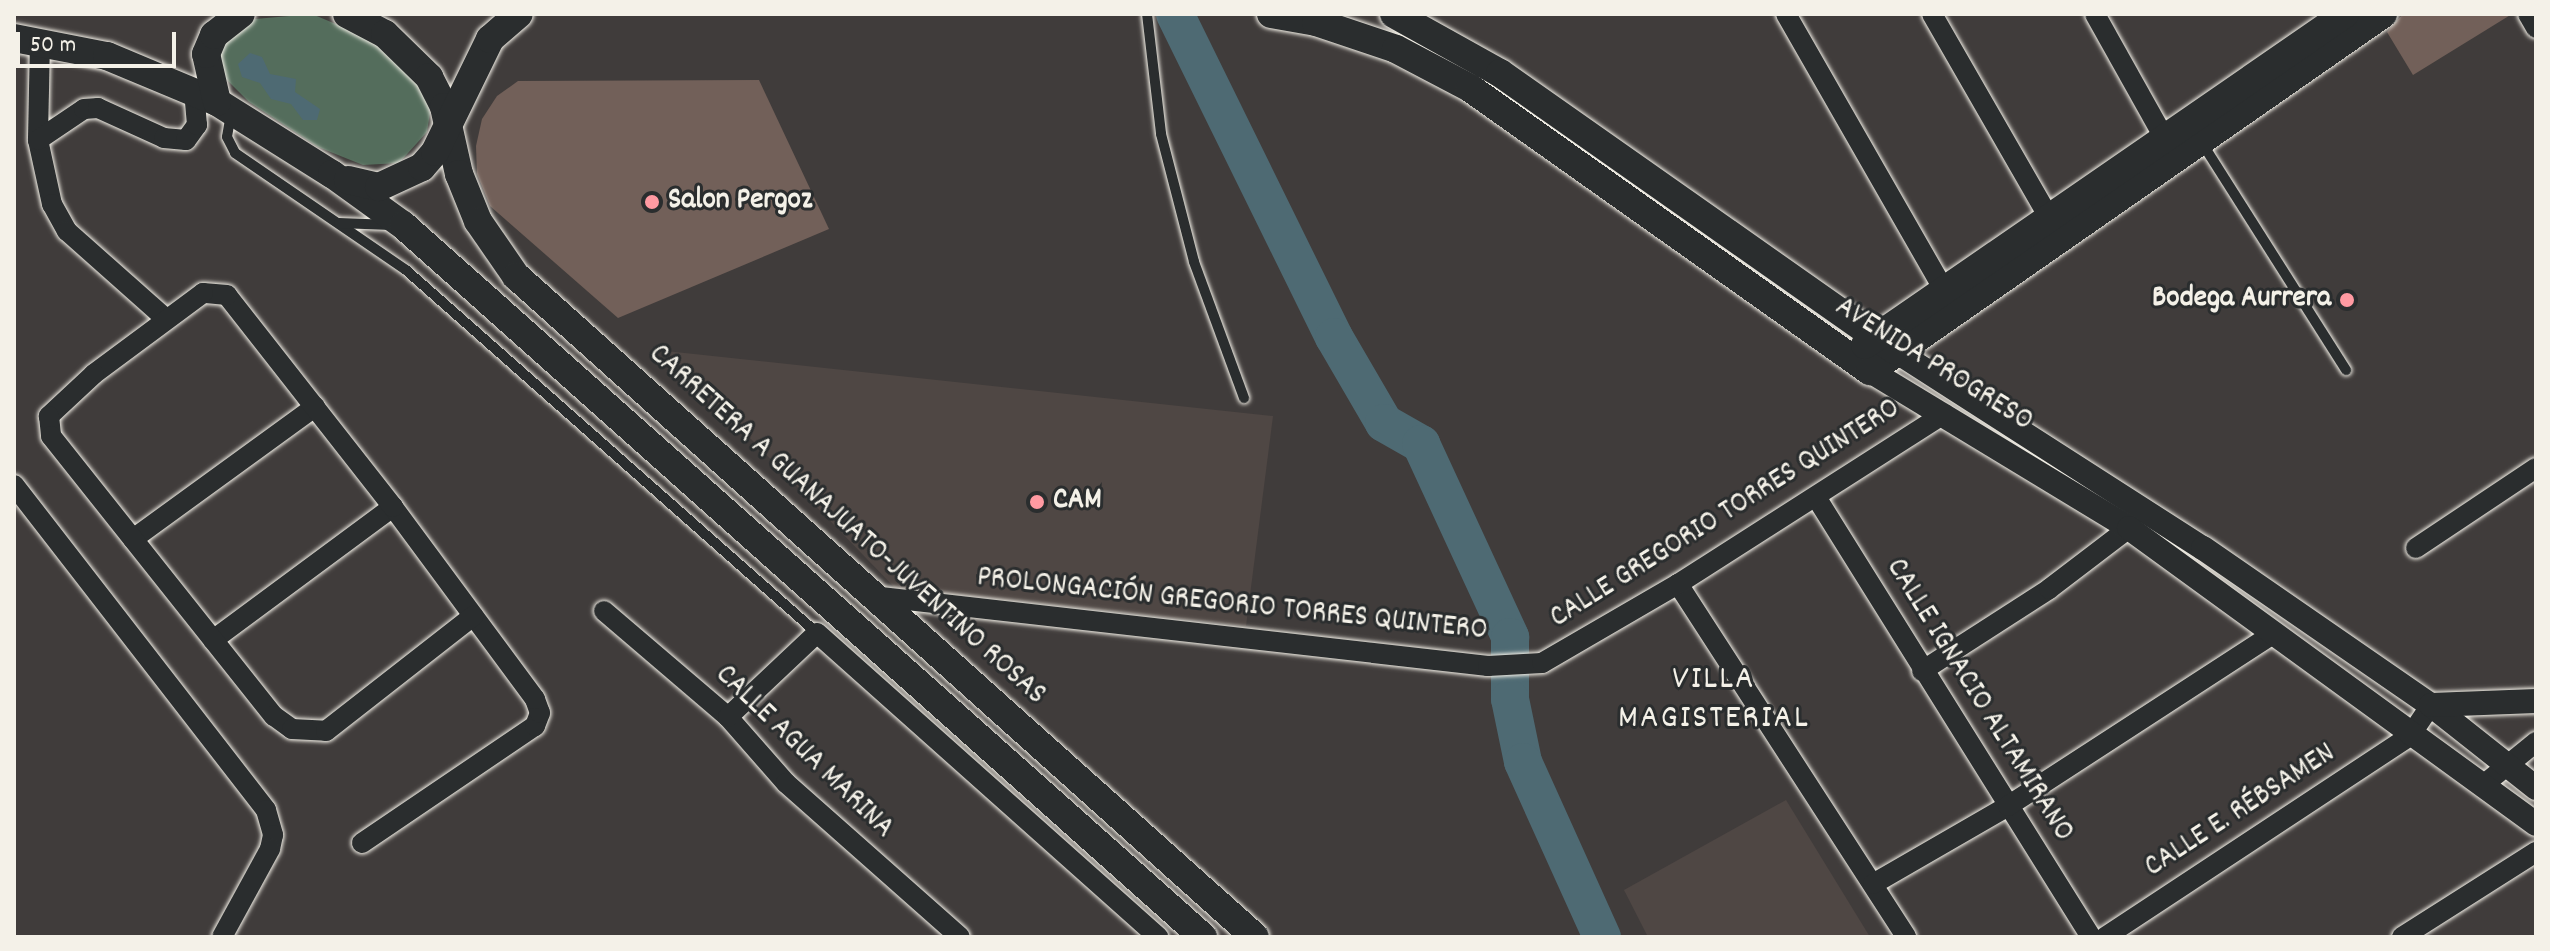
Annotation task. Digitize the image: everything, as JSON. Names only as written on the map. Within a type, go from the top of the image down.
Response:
[{"type":"main road","points":[[214,103],[206,54],[214,35],[241,14]]},
{"type":"main road","name":"CARRETERA A GUANAJUATO-JUVENTINO ROSAS","points":[[347,14],[385,34],[418,64],[437,92],[449,125],[459,174],[478,221],[516,276],[1255,937]]},
{"type":"main road","points":[[332,174],[379,187],[406,178],[435,152],[490,39],[519,14]]},
{"type":"main road","name":"AVENIDA PROGRESO","points":[[1271,14],[1316,22],[1396,49],[1470,88],[1860,363]]},
{"type":"main road","name":"AVENIDA PROGRESO","points":[[1394,14],[1500,73],[1886,343]]},
{"type":"main road","points":[[2194,130],[2345,14]]},
{"type":"main road","points":[[1860,363],[2194,130],[2383,14]]},
{"type":"main road","points":[[27,40],[107,56],[214,103],[332,174],[403,225],[1203,937]]},
{"type":"main road","points":[[1886,343],[1943,288],[2048,216],[2169,147]]},
{"type":"street","points":[[1786,14],[1943,288]]},
{"type":"street","points":[[1932,14],[2048,216]]},
{"type":"street","points":[[2095,14],[2169,147]]},
{"type":"street","points":[[2528,14],[2536,28]]},
{"type":"street","points":[[27,40],[38,140],[52,204],[67,231],[166,319]]},
{"type":"street","points":[[38,140],[84,109],[98,108],[164,138],[186,140],[214,103]]},
{"type":"street","points":[[362,843],[539,721],[535,699],[393,507],[227,295],[203,293],[166,319],[49,416],[51,436],[274,716],[307,733],[326,731],[473,616]]},
{"type":"street","name":"AVENIDA PROGRESO","points":[[1886,343],[2203,548],[2431,705],[2503,765],[2536,788]]},
{"type":"street","name":"AVENIDA PROGRESO","points":[[1860,363],[2129,528],[2410,736],[2536,824]]},
{"type":"street","points":[[133,539],[315,407]]},
{"type":"street","name":"CALLE GREGORIO TORRES QUINTERO","points":[[1538,664],[1678,584],[1944,414]]},
{"type":"street","points":[[2416,548],[2536,468]]},
{"type":"street","points":[[14,485],[266,810],[273,835],[270,849],[222,937]]},
{"type":"street","name":"CALLE IGNACIO ALTAMIRANO","points":[[1816,497],[2091,937]]},
{"type":"street","points":[[213,640],[393,507]]},
{"type":"street","points":[[1922,671],[2049,589],[2129,528]]},
{"type":"street","points":[[1678,584],[1906,937]]},
{"type":"street","name":"PROLONGACIÓN GREGORIO TORRES QUINTERO","points":[[872,596],[1488,666],[1538,664]]},
{"type":"street","name":"CALLE AGUA MARINA","points":[[604,611],[728,717],[786,783],[960,937]]},
{"type":"street","points":[[728,717],[817,633],[1158,937]]},
{"type":"street","points":[[1873,884],[2008,806],[2274,633]]},
{"type":"street","points":[[2410,736],[2431,705],[2536,701]]},
{"type":"street","name":"CALLE E. RÉBSAMEN","points":[[2105,937],[2410,736]]},
{"type":"street","points":[[2482,786],[2503,765],[2536,742]]},
{"type":"street","points":[[2402,937],[2536,852]]},
{"type":"lane","points":[[1147,14],[1161,134],[1194,262],[1244,398]]},
{"type":"lane","points":[[214,103],[235,153],[406,270],[817,633]]},
{"type":"lane","points":[[2194,130],[2346,370]]},
{"type":"lane","points":[[337,223],[403,225]]},
{"type":"shaded area","name":"CAM","points":[[666,351],[1273,416],[1246,626],[895,588]]},
{"type":"shaded area","points":[[1786,800],[1870,937],[1648,937],[1624,890]]},
{"type":"green space","points":[[312,14],[388,46],[426,92],[430,113],[427,132],[399,163],[363,165],[318,147],[249,102],[220,73],[221,47],[232,29],[255,19]]},
{"type":"water","points":[[250,53],[262,57],[270,74],[296,79],[295,92],[320,109],[317,120],[303,120],[291,104],[271,99],[260,83],[242,77],[238,64]]},
{"type":"building","points":[[2403,14],[2512,14],[2413,75],[2387,32]]},
{"type":"building","name":"Salon Pergoz","points":[[759,80],[829,229],[618,318],[490,206],[477,174],[476,146],[482,119],[497,96],[518,81]]},
{"type":"waterway","points":[[1175,14],[1334,337],[1384,423],[1421,444],[1510,637],[1510,699],[1523,762],[1602,937]]},
{"type":"place","name":"Salon Pergoz","points":[[652,202]]},
{"type":"place","name":"Bodega Aurrera","points":[[2347,300]]},
{"type":"place","name":"CAM","points":[[1037,502]]},
{"type":"district","name":"VILLA MAGISTERIAL","points":[[1714,700]]}]
